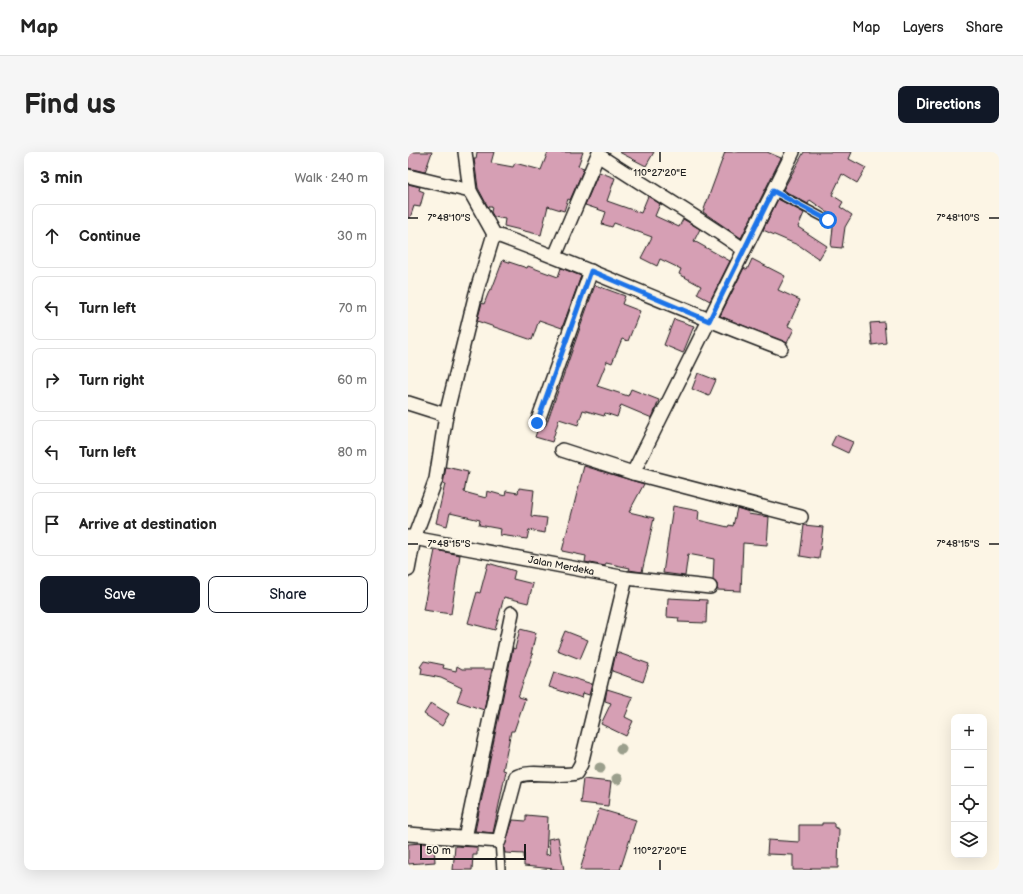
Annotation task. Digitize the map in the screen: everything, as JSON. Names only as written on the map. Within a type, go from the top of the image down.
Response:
[{"type":"street","points":[[465,152],[470,191],[494,234],[554,256],[709,321],[781,348]]},
{"type":"street","points":[[554,256],[598,153],[649,189],[698,217],[744,249]]},
{"type":"street","points":[[633,473],[773,191],[789,153]]},
{"type":"street","points":[[408,176],[470,191]]},
{"type":"street","points":[[408,570],[411,538],[436,479],[446,415],[476,293],[494,234]]},
{"type":"street","points":[[537,423],[591,271]]},
{"type":"street","points":[[408,403],[446,415]]},
{"type":"street","points":[[562,450],[633,473],[801,517]]},
{"type":"street","name":"Jalan Merdeka","points":[[411,538],[626,578],[710,587]]},
{"type":"street","points":[[408,834],[499,840],[516,777],[526,774],[567,775],[576,773],[581,764],[626,578]]},
{"type":"street","points":[[465,838],[512,613]]},
{"type":"lane","points":[[773,191],[828,220]]},
{"type":"lane","points":[[499,840],[501,870]]},
{"type":"building","points":[[408,152],[432,152],[425,172],[408,168]]},
{"type":"building","points":[[477,152],[494,152],[491,163],[513,167],[515,163],[541,170],[548,152],[583,152],[578,166],[584,168],[570,200],[568,199],[564,211],[548,206],[541,235],[504,226],[505,219],[494,217],[491,212],[492,207],[488,207],[478,188],[474,159],[476,159]]},
{"type":"building","points":[[619,152],[654,152],[646,166]]},
{"type":"building","points":[[725,152],[767,152],[781,158],[741,238],[703,212]]},
{"type":"building","points":[[804,152],[852,152],[849,159],[866,168],[857,183],[842,174],[832,195],[843,202],[840,207],[852,215],[845,227],[842,248],[831,247],[834,217],[810,200],[808,204],[783,190]]},
{"type":"building","points":[[599,172],[615,178],[607,201],[641,213],[648,196],[660,204],[655,216],[679,227],[683,219],[700,229],[694,241],[730,261],[710,301],[697,294],[701,286],[679,274],[681,269],[660,259],[657,266],[641,258],[652,237],[614,223],[612,227],[602,224],[606,212],[585,205]]},
{"type":"building","points":[[408,184],[420,187],[419,190],[424,192],[420,207],[414,206],[410,218],[408,217]]},
{"type":"building","points":[[778,199],[804,213],[798,227],[827,246],[819,259],[800,246],[763,230]]},
{"type":"building","points":[[752,259],[785,276],[778,290],[800,300],[788,326],[794,329],[787,343],[720,316],[744,268],[747,270]]},
{"type":"building","points":[[503,260],[527,268],[528,266],[558,277],[561,268],[581,276],[562,328],[539,320],[532,340],[477,321],[482,303],[484,304],[490,289],[492,289]]},
{"type":"building","points":[[595,285],[625,296],[622,304],[640,311],[628,341],[622,339],[612,363],[607,361],[597,386],[628,396],[631,389],[659,400],[652,418],[621,405],[617,417],[605,413],[604,416],[583,410],[578,425],[559,419],[552,442],[535,437],[537,431],[546,425]]},
{"type":"building","points":[[674,319],[694,326],[683,353],[664,345]]},
{"type":"building","points":[[884,322],[886,343],[872,345],[870,323]]},
{"type":"building","points":[[698,373],[716,380],[709,396],[692,389]]},
{"type":"building","points":[[836,435],[853,442],[848,453],[831,445]]},
{"type":"building","points":[[584,466],[644,484],[629,512],[654,518],[642,572],[629,570],[630,568],[606,563],[605,566],[585,562],[586,556],[562,551]]},
{"type":"building","points":[[446,467],[468,472],[464,492],[486,498],[487,491],[505,496],[506,491],[518,493],[519,488],[534,490],[531,516],[547,518],[545,533],[529,530],[527,539],[500,535],[501,529],[479,525],[480,520],[450,513],[447,526],[436,523],[445,484],[443,484]]},
{"type":"building","points":[[673,506],[699,511],[698,520],[728,527],[729,525],[733,526],[737,508],[749,512],[748,514],[769,517],[767,545],[743,543],[741,591],[717,590],[717,584],[713,580],[714,559],[688,554],[685,576],[663,573]]},
{"type":"building","points":[[804,525],[823,527],[819,559],[800,556]]},
{"type":"building","points":[[435,550],[460,555],[451,614],[423,610]]},
{"type":"building","points":[[488,563],[515,571],[513,579],[533,584],[528,603],[504,597],[495,630],[468,623],[477,592],[480,593]]},
{"type":"building","points":[[668,598],[707,600],[706,623],[678,622],[679,618],[667,617]]},
{"type":"building","points":[[520,629],[536,633],[531,654],[533,654],[518,697],[525,699],[514,731],[511,731],[503,770],[506,771],[493,833],[475,831],[513,648],[515,649]]},
{"type":"building","points":[[565,631],[588,640],[580,659],[557,650]]},
{"type":"building","points":[[616,652],[649,664],[643,682],[612,671]]},
{"type":"building","points":[[424,661],[444,665],[443,668],[456,671],[457,666],[462,669],[492,669],[484,710],[457,701],[462,688],[441,678],[421,674],[422,668],[420,667]]},
{"type":"building","points":[[554,672],[592,684],[589,695],[583,693],[582,698],[549,687]]},
{"type":"building","points":[[607,689],[633,697],[625,717],[633,721],[626,736],[601,724],[611,703],[605,701]]},
{"type":"building","points":[[431,703],[449,714],[442,726],[424,714]]},
{"type":"building","points":[[583,779],[611,782],[608,806],[580,803]]},
{"type":"building","points":[[599,809],[636,820],[620,870],[580,870]]},
{"type":"building","points":[[526,815],[548,817],[546,855],[550,854],[548,839],[558,837],[564,870],[524,866],[524,854],[505,853],[504,847],[513,820],[526,821]]},
{"type":"building","points":[[822,823],[834,823],[834,827],[839,829],[838,868],[793,870],[793,855],[767,854],[768,840],[799,842],[799,825],[822,825]]},
{"type":"building","points":[[408,844],[434,844],[435,862],[408,864]]},
{"type":"building","points":[[455,846],[477,847],[477,855],[473,855],[472,870],[453,870]]},
{"type":"route","points":[[537,423],[591,271],[709,321],[773,191],[828,220]]}]
